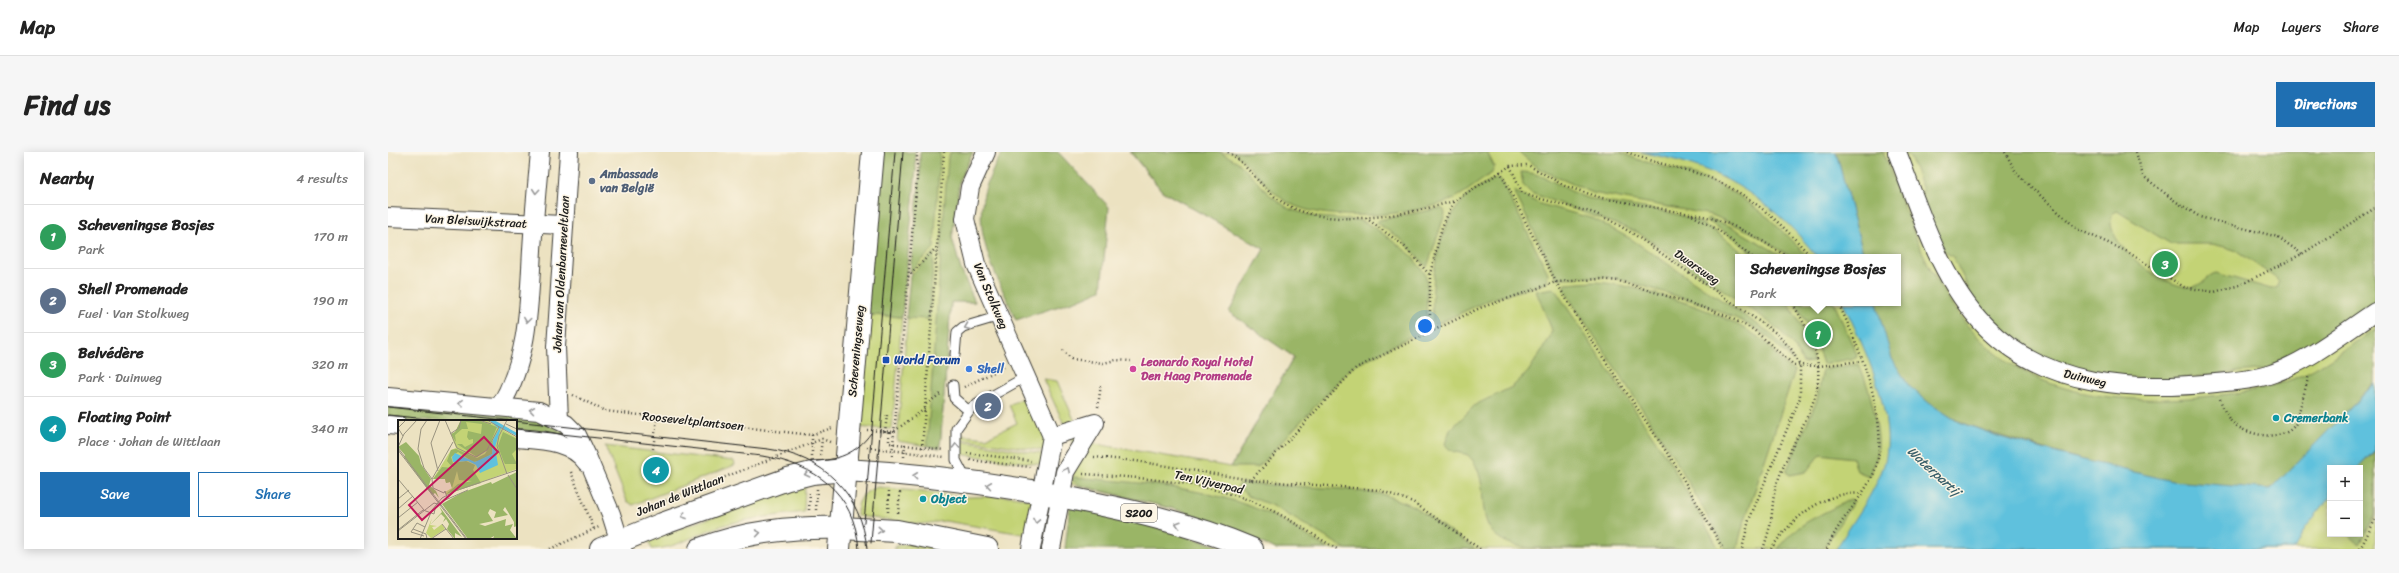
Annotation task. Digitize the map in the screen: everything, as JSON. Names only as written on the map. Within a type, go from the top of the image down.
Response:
[{"type":"main road","name":"Scheveningseweg","points":[[839,549],[872,152]]},
{"type":"main road","name":"Johan de Wittlaan","points":[[610,538],[662,524],[788,479],[846,470]]},
{"type":"main road","name":"S200","points":[[846,470],[890,473],[968,482],[1082,499],[1149,516],[1252,549]]},
{"type":"main road","points":[[700,549],[722,545],[775,530],[815,527],[887,530],[987,549]]},
{"type":"street","points":[[500,406],[516,375],[526,331],[540,152]]},
{"type":"street","name":"Johan van Oldenbarneveltlaan","points":[[559,420],[556,346],[569,152]]},
{"type":"street","name":"Van Stolkweg","points":[[986,152],[970,187],[965,219],[976,264],[1027,376],[1052,436]]},
{"type":"street","name":"Duinweg","points":[[1897,152],[1930,237],[1964,300],[1986,326],[2013,348],[2043,366],[2088,380],[2128,387],[2214,383],[2273,374],[2313,353],[2375,312]]},
{"type":"street","name":"Van Bleiswijkstraat","points":[[388,217],[563,225]]},
{"type":"street","points":[[388,397],[500,406],[538,411],[559,420],[577,435],[594,473],[610,538]]},
{"type":"street","points":[[1031,549],[1051,495],[1095,423],[1052,436],[1047,462],[1051,495],[1052,549]]},
{"type":"street","points":[[388,425],[398,426]]},
{"type":"street","points":[[517,438],[551,442],[574,450],[582,456],[594,473]]},
{"type":"lane","points":[[956,355],[957,332],[963,327],[1000,316]]},
{"type":"lane","points":[[968,482],[956,455],[956,429],[972,407],[1027,376]]},
{"type":"lane","points":[[953,388],[954,398],[969,411]]},
{"type":"path","points":[[887,530],[890,473],[916,180],[917,152]]},
{"type":"path","points":[[944,152],[939,245],[922,448],[956,455],[1031,461],[1035,453],[1047,462]]},
{"type":"path","points":[[1228,152],[1238,158],[1281,201],[1296,209],[1335,216],[1366,218],[1404,213],[1454,201],[1510,166],[1528,165],[1565,186],[1602,198],[1709,216],[1725,222],[1782,254]]},
{"type":"path","points":[[1627,152],[1705,176],[1740,192],[1783,226],[1808,254]]},
{"type":"path","points":[[2005,152],[2017,174],[2076,229],[2126,251],[2184,287],[2214,292],[2240,285],[2302,254],[2375,208]]},
{"type":"path","points":[[2136,152],[2144,176],[2200,217],[2278,237],[2302,254]]},
{"type":"path","name":"Dwarsweg","points":[[1510,166],[1522,192],[1530,196],[1594,213],[1610,220],[1735,305]]},
{"type":"path","points":[[1500,171],[1556,282],[1592,341],[1674,463],[1723,549]]},
{"type":"path","points":[[1430,331],[1430,274],[1442,227],[1454,201]]},
{"type":"path","points":[[1690,214],[1718,230],[1748,254]]},
{"type":"path","points":[[1366,218],[1403,245],[1430,274]]},
{"type":"path","points":[[907,277],[939,245]]},
{"type":"path","points":[[1251,480],[1356,368],[1430,331],[1501,300],[1556,282],[1600,279],[1619,281],[1657,292],[1742,323],[1764,338],[1788,362],[1800,366],[1819,366],[1861,361]]},
{"type":"path","name":"Dwarsweg","points":[[1737,306],[1776,333],[1792,350],[1800,366],[1802,386],[1800,398],[1749,520],[1742,549]]},
{"type":"path","points":[[1764,549],[1770,526],[1776,487],[1814,400],[1818,383],[1819,366],[1812,338],[1794,306]]},
{"type":"path","points":[[1827,549],[1872,477],[1879,460],[1880,438],[1876,414],[1861,361],[1839,306]]},
{"type":"path","points":[[1064,350],[1071,359],[1104,362],[1116,360],[1131,361]]},
{"type":"path","points":[[2214,383],[2232,423],[2249,432],[2284,435],[2293,429],[2296,423],[2310,371],[2313,353]]},
{"type":"path","points":[[926,404],[944,392],[1019,358]]},
{"type":"path","name":"Rooseveltplantsoen","points":[[558,387],[606,411],[811,435],[823,432],[826,428],[831,428]]},
{"type":"path","points":[[894,431],[926,408]]},
{"type":"path","points":[[885,432],[887,415]]},
{"type":"path","points":[[653,449],[657,418]]},
{"type":"path","points":[[815,527],[822,439]]},
{"type":"path","name":"Johan de Wittlaan","points":[[650,507],[812,443]]},
{"type":"path","points":[[893,443],[905,445]]},
{"type":"path","points":[[892,450],[1047,462]]},
{"type":"path","points":[[1089,457],[1136,461],[1251,480],[1350,487],[1390,493],[1413,502],[1480,549]]},
{"type":"path","points":[[550,549],[610,538],[568,465]]},
{"type":"path","name":"Ten Vijverpad","points":[[1065,472],[1151,479],[1225,493],[1264,506],[1337,549]]},
{"type":"path","points":[[1771,549],[1781,533],[1810,509],[1837,496],[1862,493]]},
{"type":"path","points":[[2360,549],[2375,520]]},
{"type":"green space","points":[[874,152],[915,152],[916,170],[902,317],[860,314]]},
{"type":"green space","points":[[920,152],[973,152],[960,180],[952,238],[961,270],[975,302],[951,302],[940,448],[897,441],[920,173]]},
{"type":"green space","points":[[920,152],[940,152],[934,248],[910,272],[920,173]]},
{"type":"green space","points":[[951,152],[973,152],[960,180],[952,238],[961,270],[975,302],[951,302],[940,448],[927,446],[948,157]]},
{"type":"green space","points":[[1004,152],[1058,152],[1109,207],[1101,290],[1078,300],[1016,320],[987,252],[981,218],[983,200],[988,181],[997,162]]},
{"type":"green space","points":[[1130,152],[2375,152],[2375,549],[1276,549],[1186,512],[1071,484],[1075,455],[1071,439],[1043,379],[1057,381],[1084,442],[1231,467],[1294,357],[1229,312],[1264,249],[1162,191]]},
{"type":"green space","points":[[1131,152],[1220,152],[1238,162],[1270,195],[1289,209],[1316,217],[1358,220],[1374,227],[1411,255],[1425,274],[1427,284],[1426,328],[1351,368],[1258,467],[1231,467],[1294,357],[1229,312],[1264,249],[1162,191]]},
{"type":"green space","points":[[1233,152],[1487,152],[1494,166],[1492,173],[1465,192],[1448,201],[1413,210],[1368,215],[1346,215],[1324,213],[1305,209],[1289,203],[1267,186],[1241,158]]},
{"type":"green space","points":[[1519,152],[1619,152],[1639,160],[1704,178],[1738,195],[1770,219],[1805,254],[1786,254],[1753,233],[1712,215],[1593,193],[1535,166]]},
{"type":"green space","points":[[1836,152],[1883,152],[1931,271],[1953,307],[1976,335],[2001,357],[2028,374],[2058,386],[2088,394],[2121,398],[2189,398],[2229,394],[2268,387],[2293,379],[2325,362],[2375,329],[2375,382],[2277,485],[2265,490],[2194,485],[2117,469],[1980,429],[1950,417],[1922,399],[1909,387],[1896,369],[1884,336],[1877,306],[1901,306],[1901,254],[1863,254]]},
{"type":"green space","points":[[1904,152],[2375,152],[2375,305],[2313,346],[2266,369],[2164,380],[2088,374],[2030,351],[1992,324],[1968,293],[1968,287],[1953,257],[1944,251],[1920,196],[1923,190],[1910,157]],"holes":[[[2117,211],[2171,244],[2212,244],[2237,251],[2274,277],[2279,282],[2278,287],[2271,289],[2216,273],[2199,285],[2192,287],[2181,286],[2167,281],[2152,273],[2126,251],[2116,238],[2111,226],[2112,214]]]},
{"type":"green space","points":[[1521,172],[1530,173],[1538,175],[1588,198],[1603,202],[1663,211],[1692,220],[1712,229],[1744,254],[1735,254],[1735,298],[1637,232],[1531,193],[1523,185]]},
{"type":"green space","points":[[1498,178],[1501,180],[1548,273],[1547,283],[1491,299],[1435,325],[1433,324],[1432,303],[1436,259],[1450,218],[1462,201],[1478,188]]},
{"type":"green space","points":[[1514,191],[1540,204],[1594,219],[1631,239],[1770,333],[1785,348],[1793,361],[1768,337],[1749,324],[1703,304],[1623,280],[1601,277],[1557,278]]},
{"type":"green space","points":[[1441,208],[1444,210],[1445,214],[1427,267],[1402,240],[1377,223],[1379,220]]},
{"type":"green space","points":[[1708,218],[1732,227],[1779,254],[1753,254],[1734,238],[1706,220]]},
{"type":"green space","points":[[934,252],[929,319],[906,318],[910,276]]},
{"type":"green space","points":[[1595,282],[1650,292],[1692,305],[1729,320],[1764,341],[1786,366],[1795,370],[1741,532],[1737,549],[1726,549],[1675,459],[1564,290],[1566,284]]},
{"type":"green space","points":[[1554,288],[1671,464],[1719,549],[1529,548],[1507,542],[1494,534],[1487,523],[1481,482],[1477,468],[1468,455],[1450,450],[1445,444],[1450,430],[1475,405],[1512,387],[1528,372],[1549,339],[1552,330],[1536,291]]},
{"type":"green space","points":[[1746,306],[1790,306],[1808,338],[1813,362],[1803,363],[1792,344],[1769,322]]},
{"type":"green space","points":[[1797,306],[1835,306],[1857,355],[1856,358],[1823,364],[1814,336]]},
{"type":"green space","points":[[860,314],[902,317],[892,429],[852,427]]},
{"type":"green space","points":[[1859,364],[1874,409],[1878,434],[1876,461],[1869,476],[1857,471],[1853,458],[1820,454],[1806,472],[1790,475],[1786,472],[1817,400],[1823,369]]},
{"type":"green space","points":[[1029,395],[1048,437],[1046,451],[959,439],[959,435],[986,438],[1017,423],[1009,405]]},
{"type":"green space","points":[[388,399],[532,415],[574,438],[517,435],[517,420],[388,421]]},
{"type":"green space","points":[[959,441],[1045,454],[1044,465],[958,454]]},
{"type":"green space","points":[[605,446],[734,461],[735,465],[633,505],[627,501]]},
{"type":"green space","points":[[2375,451],[2375,516],[2363,537],[2363,465],[2361,465]]},
{"type":"green space","points":[[1074,477],[1170,487],[1217,496],[1271,515],[1328,549],[1276,549],[1186,512],[1079,485],[1071,479]]},
{"type":"green space","points":[[1241,483],[1342,489],[1382,494],[1413,506],[1475,549],[1346,549],[1273,506],[1248,496],[1237,486]]},
{"type":"green space","points":[[805,484],[804,512],[739,521],[710,530],[669,547],[652,549],[648,540]]},
{"type":"green space","points":[[878,487],[966,497],[1013,496],[1032,500],[1028,535],[945,521],[921,524],[857,516],[859,501],[864,494]]},
{"type":"green space","points":[[1850,499],[1854,501],[1823,549],[1778,549],[1793,532],[1811,520]]},
{"type":"green space","points":[[1070,506],[1103,512],[1229,549],[1065,549]]},
{"type":"green space","points":[[2351,537],[2363,537],[2359,544]]},
{"type":"green space","points":[[920,542],[947,549],[894,549],[896,546]]},
{"type":"water","points":[[1641,152],[1836,152],[1863,254],[1815,254],[1805,242],[1777,214],[1745,190],[1710,172],[1673,159]]},
{"type":"water","name":"Waterpartij","points":[[1844,306],[1877,306],[1892,359],[1909,386],[1929,403],[1957,421],[2000,437],[2071,457],[2172,481],[2271,489],[2375,383],[2375,450],[2361,465],[2327,465],[2327,501],[2306,527],[2294,549],[1836,549],[1875,486],[1884,465],[1887,446],[1883,404],[1869,361]]},
{"type":"tram line","points":[[864,523],[895,152]]},
{"type":"tram line","points":[[871,543],[903,152]]},
{"type":"tram line","points":[[388,407],[506,420]]},
{"type":"tram line","points":[[388,415],[436,420]]},
{"type":"tram line","points":[[517,421],[768,449],[788,453],[806,460],[822,469],[836,481],[848,495],[857,511],[864,529],[867,549]]},
{"type":"tram line","points":[[517,429],[762,456],[799,466],[815,474],[840,496],[849,511],[856,529],[859,549]]},
{"type":"tram line","points":[[811,461],[829,460],[845,455],[859,446],[871,433]]},
{"type":"place","name":"Ambassade van België","points":[[592,181]]},
{"type":"place","name":"Belvédère","points":[[2165,264]]},
{"type":"place","name":"Scheveningse Bosjes","points":[[1818,334]]},
{"type":"place","name":"World Forum","points":[[886,360]]},
{"type":"place","name":"Shell","points":[[969,369]]},
{"type":"place","name":"Leonardo Royal Hotel Den Haag Promenade","points":[[1133,369]]},
{"type":"place","name":"Shell Promenade","points":[[988,406]]},
{"type":"place","name":"Cremerbank","points":[[2276,418]]},
{"type":"place","name":"Floating Point","points":[[656,470]]},
{"type":"place","name":"Object","points":[[923,499]]}]
